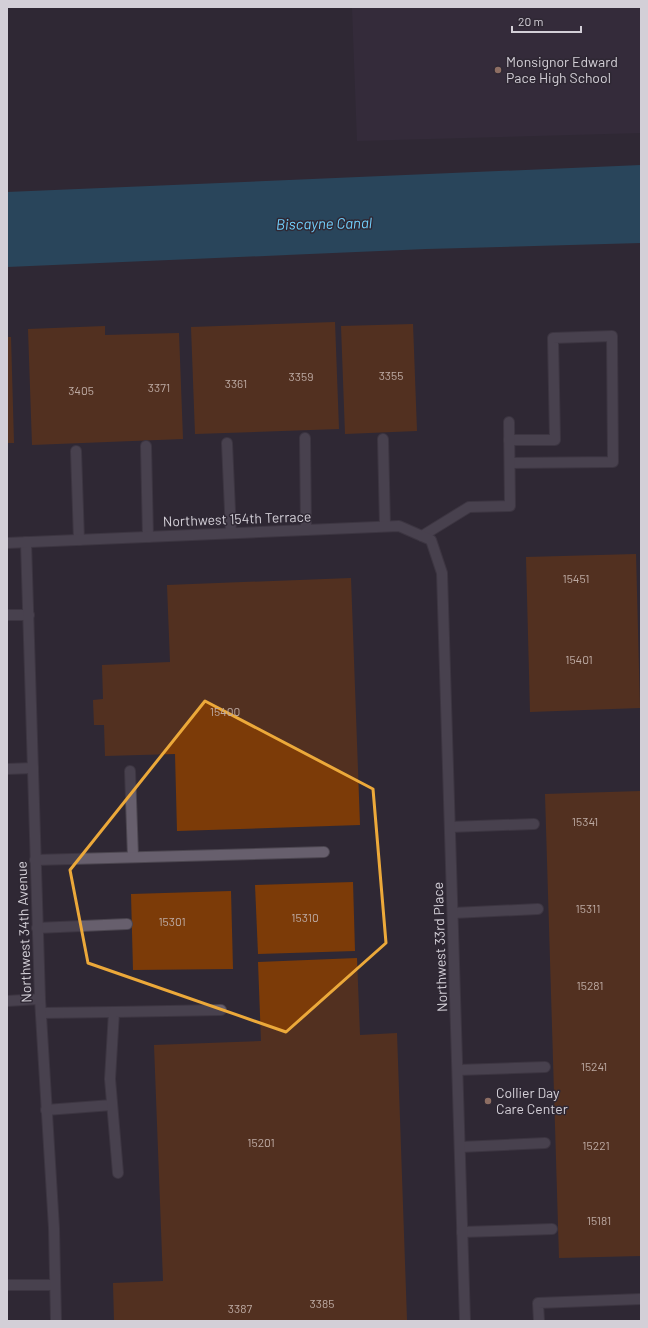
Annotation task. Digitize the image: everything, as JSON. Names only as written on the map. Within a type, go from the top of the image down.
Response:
[{"type":"street","points":[[509,440],[555,440],[553,338],[612,336],[612,462],[510,463]]},
{"type":"street","points":[[422,536],[469,507],[510,506],[509,422]]},
{"type":"street","points":[[305,438],[306,530]]},
{"type":"street","points":[[383,438],[385,526]]},
{"type":"street","points":[[226,443],[231,533]]},
{"type":"street","points":[[146,446],[148,537]]},
{"type":"street","points":[[76,451],[80,540]]},
{"type":"street","name":"Northwest 154th Terrace","points":[[7,543],[399,526],[431,540],[442,573]]},
{"type":"street","name":"Northwest 34th Avenue","points":[[26,542],[40,999],[54,1228],[56,1321]]},
{"type":"street","name":"Northwest 33rd Place","points":[[442,573],[465,1321]]},
{"type":"street","points":[[7,615],[28,615]]},
{"type":"street","points":[[7,769],[33,768]]},
{"type":"street","points":[[130,771],[133,857]]},
{"type":"street","points":[[450,826],[534,824]]},
{"type":"street","points":[[35,860],[324,852]]},
{"type":"street","points":[[453,913],[538,909]]},
{"type":"street","points":[[38,928],[127,924]]},
{"type":"street","points":[[7,1001],[40,999]]},
{"type":"street","points":[[41,1014],[221,1010]]},
{"type":"street","points":[[114,1012],[110,1079],[118,1173]]},
{"type":"street","points":[[458,1070],[545,1067]]},
{"type":"street","points":[[46,1110],[112,1105]]},
{"type":"street","points":[[460,1147],[545,1143]]},
{"type":"street","points":[[462,1232],[552,1229]]},
{"type":"street","points":[[7,1285],[55,1285]]},
{"type":"street","points":[[539,1321],[538,1303],[641,1299]]},
{"type":"highlighted area","points":[[205,701],[373,789],[386,943],[286,1032],[88,963],[70,870]]},
{"type":"shaded area","name":"Monsignor Edward Pace High School","points":[[352,7],[641,7],[641,133],[357,141]]},
{"type":"water","name":"Biscayne Canal","points":[[641,165],[641,243],[426,249],[7,267],[7,192]]},
{"type":"building","points":[[335,322],[339,429],[195,434],[191,327]]},
{"type":"building","points":[[413,324],[417,431],[345,434],[341,326]]},
{"type":"building","points":[[105,326],[105,335],[179,333],[183,439],[32,445],[28,329]]},
{"type":"building","points":[[7,337],[11,337],[14,443],[7,443]]},
{"type":"building","points":[[636,554],[640,708],[530,712],[526,557]]},
{"type":"building","points":[[351,578],[360,825],[177,831],[175,754],[105,756],[104,725],[94,725],[93,700],[103,699],[102,665],[170,662],[167,585]]},
{"type":"building","points":[[641,791],[641,1256],[559,1258],[545,794]]},
{"type":"building","points":[[353,882],[355,951],[258,954],[255,885]]},
{"type":"building","points":[[231,891],[233,969],[133,970],[131,894]]},
{"type":"building","points":[[357,958],[360,1035],[397,1033],[407,1320],[114,1321],[113,1283],[163,1281],[154,1045],[261,1041],[258,962]]},
{"type":"place","name":"Monsignor Edward Pace High School","points":[[498,70]]},
{"type":"place","name":"Collier Day Care Center","points":[[488,1101]]}]
